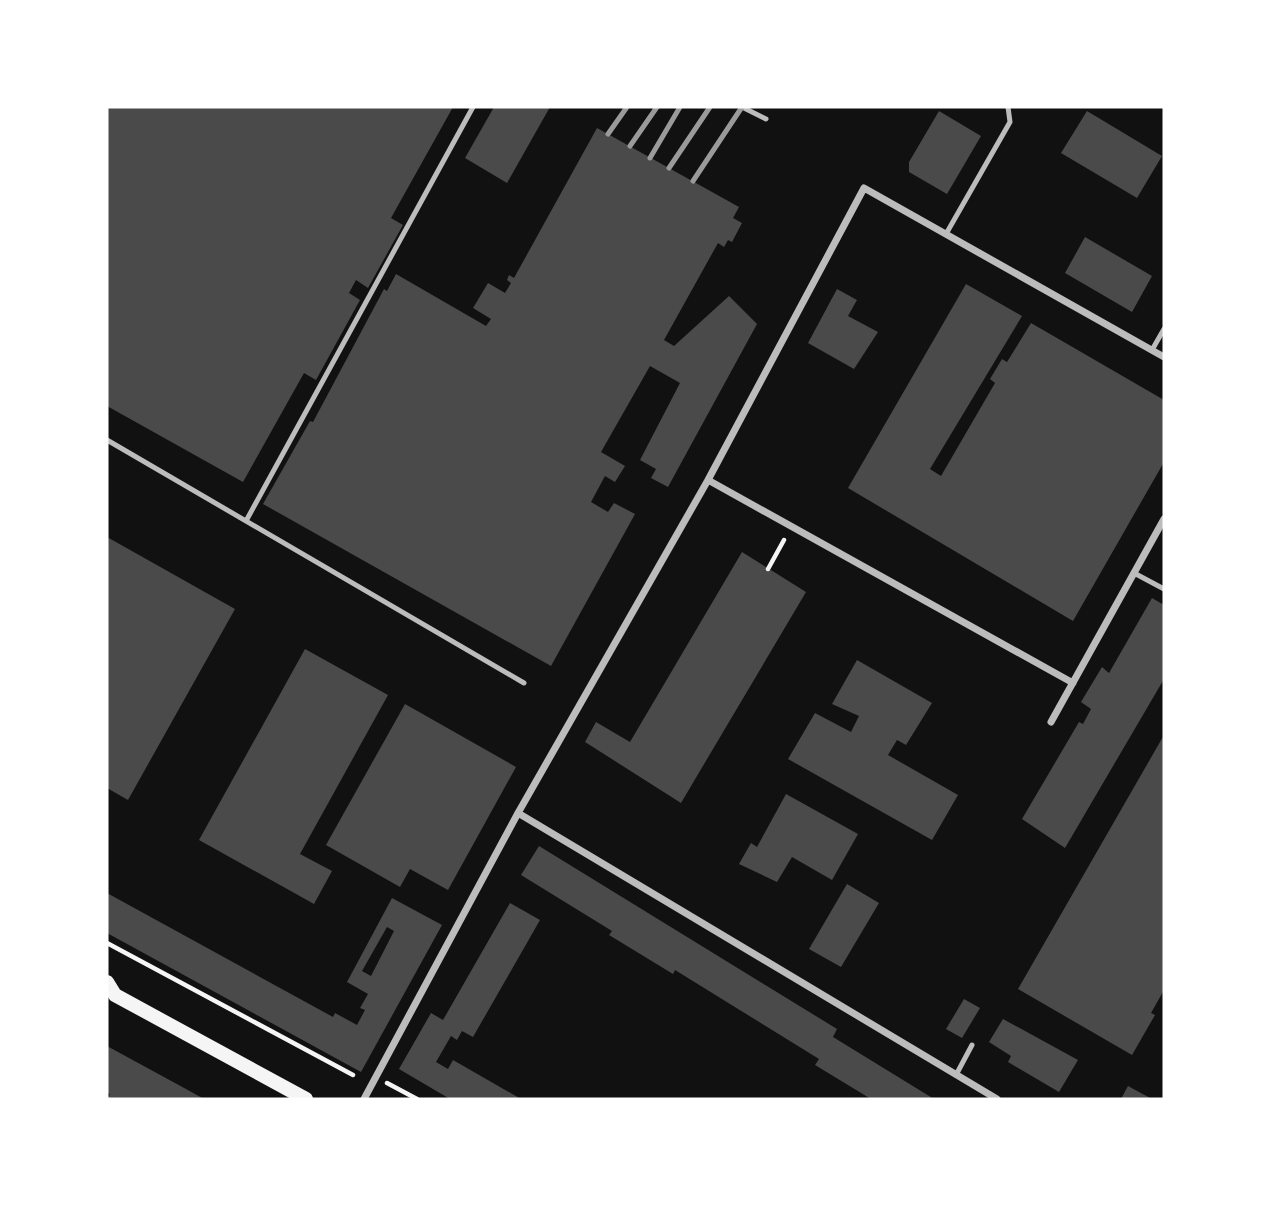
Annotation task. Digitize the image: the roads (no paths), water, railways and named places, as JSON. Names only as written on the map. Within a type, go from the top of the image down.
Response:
[{"type":"main road","points":[[107,982],[111,996],[306,1099]]},
{"type":"street","points":[[364,1099],[517,813],[708,480],[864,188],[1164,357]]},
{"type":"street","points":[[708,480],[1073,683]]},
{"type":"street","points":[[1051,722],[1164,519]]},
{"type":"street","points":[[517,813],[997,1099]]},
{"type":"lane","points":[[246,522],[473,107]]},
{"type":"lane","points":[[742,107],[766,119]]},
{"type":"lane","points":[[946,234],[1010,122],[1008,107]]},
{"type":"lane","points":[[1152,350],[1164,329]]},
{"type":"lane","points":[[107,440],[524,683]]},
{"type":"lane","points":[[1135,573],[1164,589]]},
{"type":"lane","points":[[956,1075],[972,1045]]},
{"type":"railway","points":[[608,134],[627,107]]},
{"type":"railway","points":[[630,146],[657,107]]},
{"type":"railway","points":[[650,158],[680,107]]},
{"type":"railway","points":[[669,168],[710,107]]},
{"type":"railway","points":[[693,181],[742,107]]}]
